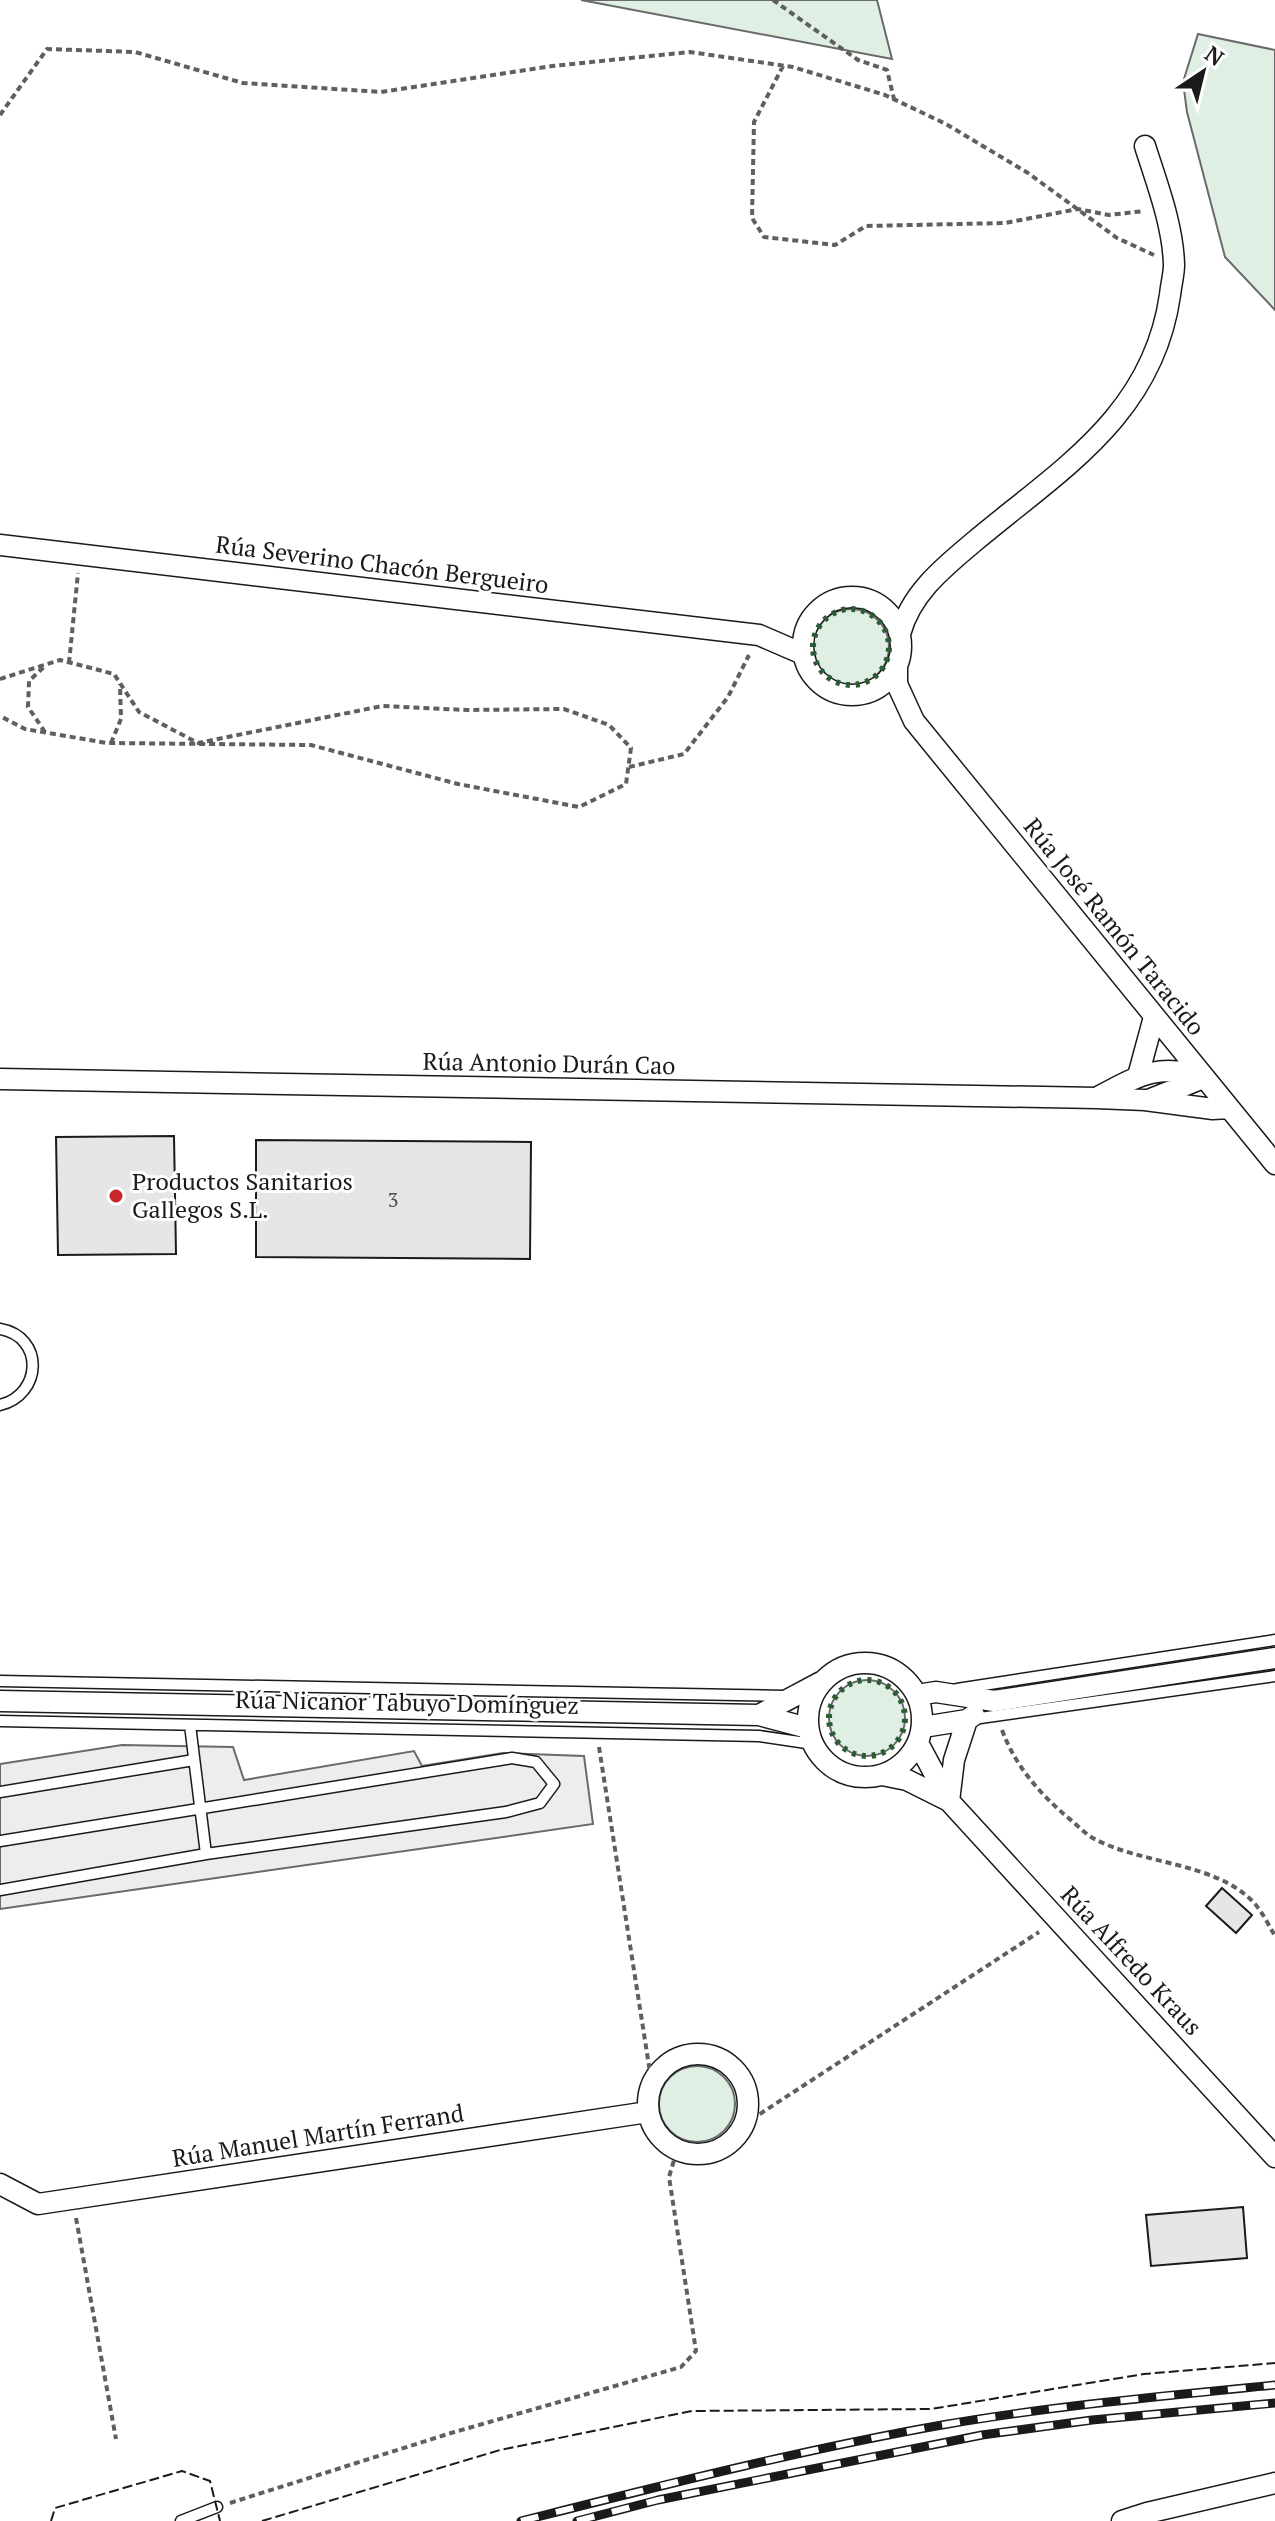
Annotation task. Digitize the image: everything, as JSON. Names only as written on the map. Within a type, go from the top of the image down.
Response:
[{"type":"street","points":[[877,604],[888,603],[926,585],[1095,443],[1125,406],[1154,359],[1167,315],[1174,265],[1165,208],[1145,146]]},
{"type":"street","name":"Rúa Severino Chacón Bergueiro","points":[[0,545],[759,635],[803,654]]},
{"type":"street","points":[[900,634],[887,612],[877,604],[849,597],[834,600],[811,619],[805,630],[803,654],[809,670],[825,687],[848,695],[877,689],[889,680],[897,667],[903,620],[926,585]]},
{"type":"street","name":"Rúa Severino Chacón Bergueiro","points":[[759,635],[811,619]]},
{"type":"street","name":"Rúa José Ramón Taracido","points":[[897,667],[897,684],[914,721],[1275,1164]]},
{"type":"street","name":"Rúa José Ramón Taracido","points":[[864,694],[888,704],[914,721]]},
{"type":"street","points":[[1138,1076],[1154,1017]]},
{"type":"street","name":"Rúa Antonio Durán Cao","points":[[1097,1098],[1138,1076],[1162,1070],[1183,1070],[1203,1078]]},
{"type":"street","name":"Rúa Antonio Durán Cao","points":[[1145,1100],[1171,1093],[1203,1078]]},
{"type":"street","name":"Rúa Antonio Durán Cao","points":[[0,1079],[1097,1098],[1228,1108]]},
{"type":"street","points":[[920,1735],[995,1708],[1275,1658]]},
{"type":"street","points":[[927,1694],[920,1735],[903,1762],[882,1775],[850,1775],[835,1768],[822,1758],[811,1736],[808,1712],[821,1682],[848,1665],[864,1662],[881,1664],[896,1671],[927,1694],[995,1708]]},
{"type":"street","name":"Rúa Nicanor Tabuyo Domínguez","points":[[759,1715],[821,1682]]},
{"type":"street","name":"Rúa Nicanor Tabuyo Domínguez","points":[[0,1701],[759,1715],[811,1736]]},
{"type":"street","points":[[949,1801],[954,1760],[967,1720]]},
{"type":"street","name":"Rúa Alfredo Kraus","points":[[920,1735],[949,1801],[1275,2157]]},
{"type":"street","name":"Rúa Alfredo Kraus","points":[[882,1775],[907,1780],[949,1801]]},
{"type":"street","points":[[702,2054],[720,2059],[740,2076],[747,2091],[748,2108],[743,2125],[733,2141],[708,2154],[677,2150],[663,2140],[654,2128],[648,2112],[652,2085],[658,2073],[684,2056],[702,2054]]},
{"type":"street","name":"Rúa Manuel Martín Ferrand","points":[[0,2184],[38,2204],[648,2112]]},
{"type":"street","points":[[1122,2521],[1275,2483]]},
{"type":"lane","points":[[0,1329],[20,1338],[26,1345],[32,1357],[33,1374],[25,1391],[11,1403],[0,1405]]},
{"type":"lane","points":[[927,1694],[1275,1640]]},
{"type":"lane","points":[[995,1708],[1275,1676]]},
{"type":"lane","name":"Rúa Nicanor Tabuyo Domínguez","points":[[0,1681],[794,1697]]},
{"type":"lane","name":"Rúa Nicanor Tabuyo Domínguez","points":[[0,1721],[811,1736]]},
{"type":"lane","points":[[190,1725],[206,1854]]},
{"type":"lane","points":[[0,1841],[512,1758],[536,1762],[554,1784],[540,1803],[506,1812],[206,1854],[0,1890]]},
{"type":"lane","points":[[0,1792],[194,1760]]},
{"type":"lane","points":[[181,2521],[217,2507]]},
{"type":"path","points":[[773,0],[858,60],[887,70],[894,99]]},
{"type":"path","points":[[0,115],[47,49],[135,52],[243,83],[381,92],[552,66],[690,52],[783,66],[894,99],[946,124],[1028,173],[1117,238],[1174,265]]},
{"type":"path","points":[[783,66],[754,122],[752,218],[764,237],[835,245],[866,226],[1005,223],[1078,209],[1109,215],[1165,208]]},
{"type":"path","points":[[69,663],[79,555]]},
{"type":"path","points":[[629,767],[684,754],[728,697],[759,635]]},
{"type":"path","points":[[0,679],[60,660],[114,674],[139,712],[198,743],[382,706],[467,710],[564,709],[609,725],[631,748],[626,784],[579,807],[458,784],[311,745],[111,743],[25,729],[0,716]]},
{"type":"path","points":[[45,732],[28,707],[29,681],[48,664]]},
{"type":"path","points":[[111,743],[121,719],[120,682]]},
{"type":"path","points":[[995,1708],[1013,1755],[1038,1791],[1091,1837],[1216,1879],[1239,1891],[1255,1904],[1275,1936]]},
{"type":"path","points":[[597,1733],[652,2085]]},
{"type":"path","points":[[743,2125],[1058,1920]]},
{"type":"path","points":[[217,2507],[451,2433],[681,2367],[696,2351],[669,2177],[677,2150]]},
{"type":"path","points":[[73,2200],[116,2439]]},
{"type":"green space","points":[[581,0],[877,0],[892,59]]},
{"type":"green space","points":[[1198,34],[1275,50],[1275,310],[1225,257],[1187,112],[1183,82]]},
{"type":"green space","points":[[851,609],[865,612],[878,620],[886,633],[889,647],[886,661],[878,674],[865,682],[851,685],[837,682],[824,674],[816,661],[813,647],[816,633],[824,620],[837,612]]},
{"type":"green space","points":[[867,1680],[881,1683],[894,1691],[902,1704],[905,1718],[902,1732],[894,1745],[881,1753],[867,1756],[853,1753],[840,1745],[832,1732],[829,1718],[832,1704],[840,1691],[853,1683]]},
{"type":"green space","points":[[697,2066],[711,2069],[724,2077],[732,2090],[735,2104],[732,2118],[724,2131],[711,2139],[697,2142],[683,2139],[670,2131],[662,2118],[659,2104],[662,2090],[670,2077],[683,2069]]},
{"type":"shaded area","points":[[122,1745],[233,1747],[244,1780],[414,1751],[422,1766],[503,1753],[584,1756],[593,1824],[0,1909],[0,1764]]},
{"type":"building","name":"Productos Sanitarios Gallegos S.L.","points":[[174,1136],[176,1254],[58,1255],[56,1137]]},
{"type":"building","points":[[256,1140],[531,1142],[530,1259],[256,1257]]},
{"type":"building","points":[[1222,1888],[1252,1915],[1236,1933],[1206,1906]]},
{"type":"building","points":[[1243,2207],[1247,2258],[1151,2266],[1146,2215]]},
{"type":"railway","points":[[521,2521],[783,2457],[942,2425],[1066,2407],[1275,2385]]},
{"type":"railway","points":[[577,2521],[658,2500],[982,2435],[1092,2420],[1275,2403]]},
{"type":"hedge","points":[[851,609],[865,612],[878,620],[886,633],[889,647],[886,661],[878,674],[865,682],[851,685],[837,682],[824,674],[816,661],[813,647],[816,633],[824,620],[837,612],[851,609]]},
{"type":"hedge","points":[[867,1680],[881,1683],[894,1691],[902,1704],[905,1718],[902,1732],[894,1745],[881,1753],[867,1756],[853,1753],[840,1745],[832,1732],[829,1718],[832,1704],[840,1691],[853,1683],[867,1680]]},
{"type":"fence","points":[[262,2521],[500,2450],[692,2411],[931,2409],[1144,2374],[1275,2363]]},
{"type":"fence","points":[[51,2521],[55,2508],[182,2471],[210,2481],[220,2521]]},
{"type":"place","name":"Productos Sanitarios Gallegos S.L.","points":[[116,1196]]}]
